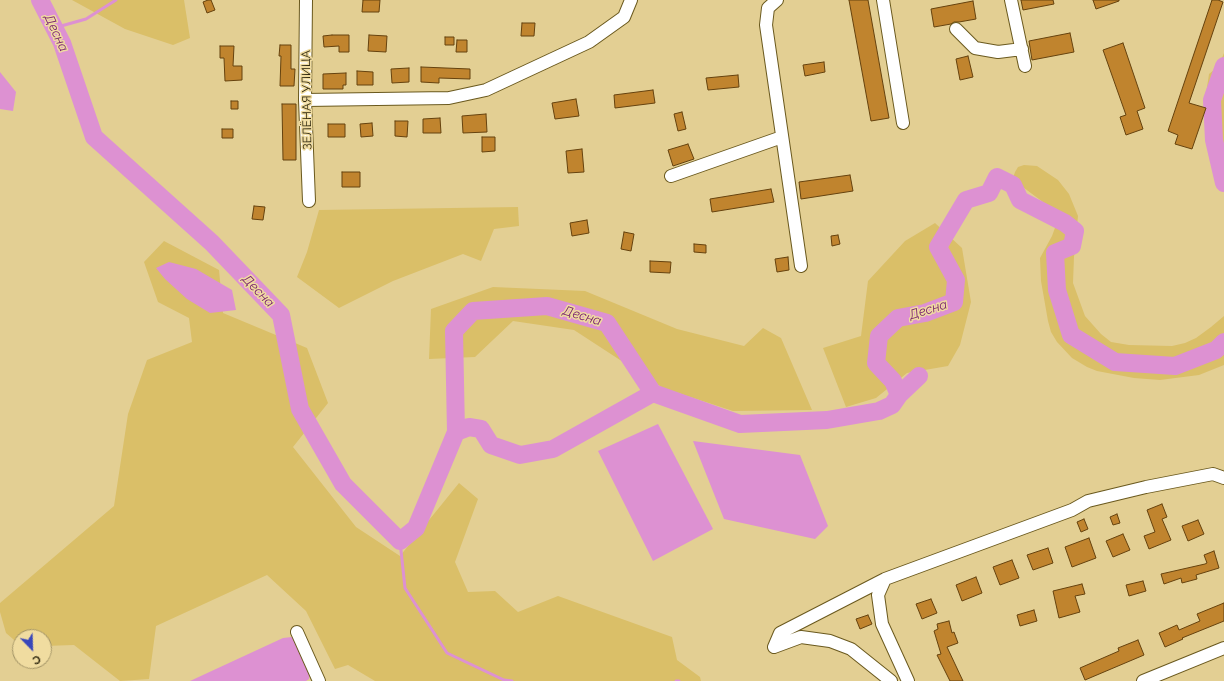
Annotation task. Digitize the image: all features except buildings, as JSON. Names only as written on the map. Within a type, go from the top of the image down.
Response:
[{"type":"street","name":"ЗЕЛЁНАЯ УЛИЦА","points":[[306,0],[305,100],[309,200]]},
{"type":"street","points":[[305,100],[449,98],[486,90],[589,42],[624,17],[631,0]]},
{"type":"street","points":[[778,0],[768,8],[766,25],[801,266]]},
{"type":"street","points":[[883,0],[903,123]]},
{"type":"street","points":[[1011,0],[1025,66]]},
{"type":"street","points":[[956,29],[975,48],[998,52],[1022,49]]},
{"type":"street","points":[[671,176],[782,137]]},
{"type":"street","points":[[892,681],[851,649],[830,641],[801,637],[774,647],[780,633],[885,579],[1072,510],[1088,501],[1146,487],[1213,474],[1224,478]]},
{"type":"street","points":[[885,579],[878,595],[882,624],[908,681]]},
{"type":"street","points":[[297,632],[319,681]]},
{"type":"street","points":[[1144,681],[1224,648]]},
{"type":"shaded area","points":[[72,0],[184,0],[190,38],[173,45],[125,29]]},
{"type":"shaded area","points":[[1224,53],[1224,172],[1211,149],[1211,116],[1206,94],[1209,74],[1214,70]]},
{"type":"shaded area","points":[[0,72],[16,92],[13,111],[0,109]]},
{"type":"shaded area","points":[[1024,165],[1037,166],[1058,180],[1069,194],[1078,216],[1073,283],[1085,316],[1101,334],[1111,342],[1129,345],[1172,346],[1185,343],[1196,338],[1224,316],[1224,365],[1199,375],[1160,380],[1134,378],[1097,371],[1072,358],[1057,342],[1051,332],[1041,281],[1040,258],[1052,236],[1056,225],[1056,219],[1047,205],[1016,182],[1013,178],[1018,167]]},
{"type":"shaded area","points":[[518,207],[519,226],[494,229],[481,261],[463,254],[393,281],[339,308],[297,277],[307,252],[319,210]]},
{"type":"shaded area","points":[[935,223],[962,248],[971,302],[960,345],[948,366],[907,373],[876,398],[846,407],[823,348],[861,336],[868,281],[905,241]]},
{"type":"shaded area","points":[[164,241],[219,270],[223,313],[307,348],[328,403],[293,447],[356,527],[400,556],[459,483],[478,499],[455,562],[468,592],[495,591],[518,612],[558,596],[672,637],[677,660],[700,677],[701,681],[375,681],[348,665],[335,669],[306,611],[267,575],[156,626],[149,679],[120,681],[74,645],[52,646],[52,629],[12,629],[12,638],[6,633],[0,612],[0,603],[114,506],[128,414],[147,360],[192,342],[189,318],[158,302],[144,262]]},
{"type":"shaded area","points":[[169,262],[196,269],[232,290],[236,310],[210,313],[187,299],[165,279],[156,268]]},
{"type":"shaded area","points":[[493,287],[585,291],[677,329],[744,346],[763,328],[781,338],[812,410],[733,411],[663,388],[574,330],[513,321],[475,357],[429,359],[431,309]]},
{"type":"shaded area","points":[[658,424],[713,529],[653,561],[598,451]]},
{"type":"shaded area","points":[[693,441],[800,455],[828,526],[815,539],[724,519]]},
{"type":"shaded area","points":[[292,637],[298,643],[310,670],[309,679],[306,681],[190,681],[283,638]]},
{"type":"waterway","name":"Десна","points":[[40,0],[62,43],[94,137],[212,243],[281,315],[300,409],[343,484],[400,541],[416,528],[456,432],[454,331],[473,311],[547,306],[607,323],[653,393],[740,424],[827,420],[879,411],[892,405],[899,395],[893,381],[876,363],[879,336],[898,318],[925,313],[954,302],[956,280],[938,247],[966,200],[989,193],[997,177],[1013,185],[1020,200],[1065,223],[1075,231],[1072,246],[1055,253],[1057,290],[1071,335],[1115,362],[1175,366],[1216,350],[1224,342]]},
{"type":"waterway","points":[[54,28],[86,19],[116,0]]},
{"type":"waterway","name":"Десна","points":[[1224,66],[1212,100],[1214,140],[1224,183]]},
{"type":"waterway","points":[[899,395],[919,376]]},
{"type":"waterway","points":[[456,432],[469,427],[481,429],[491,445],[520,455],[553,449],[653,393]]},
{"type":"waterway","points":[[400,541],[405,588],[447,653],[504,680],[512,681]]}]
